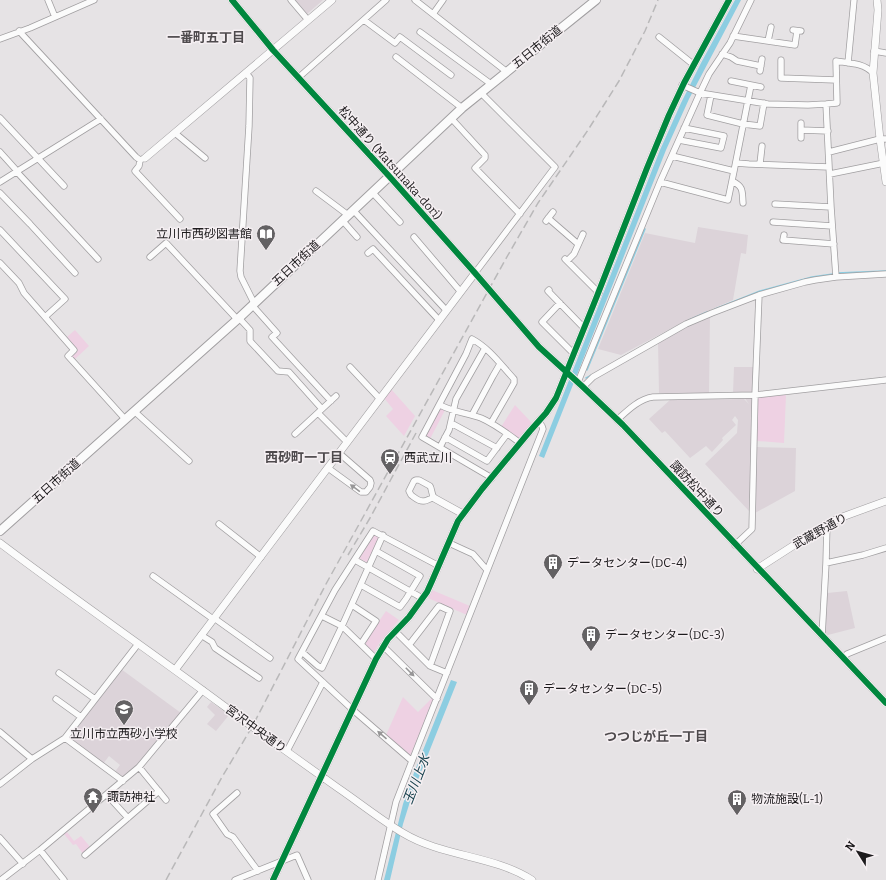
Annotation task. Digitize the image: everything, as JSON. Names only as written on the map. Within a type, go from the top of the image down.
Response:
[{"type":"main road","name":"五日市街道","points":[[0,531],[238,318],[462,108],[596,0]]},
{"type":"street","points":[[48,0],[56,17]]},
{"type":"street","points":[[1,37],[56,17],[94,0]]},
{"type":"street","name":"松中通り (Matsunaka-dori)","points":[[232,0],[273,50],[389,176],[490,291]]},
{"type":"street","points":[[291,0],[308,20]]},
{"type":"street","points":[[180,219],[135,171],[143,159],[246,74],[332,0]]},
{"type":"street","points":[[298,78],[386,0]]},
{"type":"street","points":[[415,0],[507,72]]},
{"type":"street","points":[[433,14],[443,0]]},
{"type":"street","points":[[575,380],[574,354],[669,115],[729,0]]},
{"type":"street","points":[[274,880],[376,659],[388,638],[409,617],[422,598],[439,566],[454,527],[552,404],[575,380],[679,140],[698,92],[733,36],[751,0]]},
{"type":"street","points":[[848,63],[854,0]]},
{"type":"street","points":[[878,0],[873,73],[883,139],[886,182]]},
{"type":"street","points":[[364,20],[395,43],[400,37],[451,75]]},
{"type":"street","points":[[768,41],[771,28]]},
{"type":"street","points":[[19,31],[136,157],[143,159]]},
{"type":"street","points":[[733,36],[795,45],[797,31]]},
{"type":"street","points":[[420,32],[491,84]]},
{"type":"street","points":[[659,37],[694,65]]},
{"type":"street","points":[[874,51],[886,52]]},
{"type":"street","points":[[722,54],[731,56],[737,61],[761,65]]},
{"type":"street","points":[[396,56],[462,108]]},
{"type":"street","points":[[781,60],[781,78],[836,80]]},
{"type":"street","points":[[684,86],[698,92],[711,95],[764,103],[808,105],[826,104],[837,103],[836,61],[869,68],[873,73]]},
{"type":"street","points":[[246,74],[250,78],[249,126],[240,271],[241,278],[253,304],[277,333],[272,338],[331,401]]},
{"type":"street","points":[[731,81],[761,87]]},
{"type":"street","points":[[660,182],[728,200],[751,85]]},
{"type":"street","points":[[175,670],[555,167],[481,93]]},
{"type":"street","points":[[711,95],[707,115],[743,124],[760,126],[764,103]]},
{"type":"street","points":[[826,104],[836,275]]},
{"type":"street","points":[[0,118],[64,186]]},
{"type":"street","points":[[451,118],[485,154],[486,158],[475,168],[520,214]]},
{"type":"street","points":[[0,182],[101,119]]},
{"type":"street","points":[[801,123],[801,138]]},
{"type":"street","points":[[679,140],[721,148],[724,136],[684,128]]},
{"type":"street","points":[[801,130],[828,131]]},
{"type":"street","points":[[175,133],[205,158]]},
{"type":"street","points":[[828,152],[883,139]]},
{"type":"street","points":[[760,164],[762,146]]},
{"type":"street","points":[[0,152],[98,259]]},
{"type":"street","points":[[672,156],[734,171]]},
{"type":"street","points":[[736,162],[749,164],[829,167]]},
{"type":"street","points":[[830,174],[884,163]]},
{"type":"street","points":[[732,181],[739,184],[742,188],[743,203]]},
{"type":"street","points":[[316,191],[348,215],[446,310]]},
{"type":"street","points":[[372,192],[400,222]]},
{"type":"street","points":[[0,193],[75,273]]},
{"type":"street","points":[[775,204],[831,207]]},
{"type":"street","points":[[553,212],[547,219],[578,244]]},
{"type":"street","points":[[348,215],[358,237]]},
{"type":"street","points":[[773,222],[832,226]]},
{"type":"street","points":[[0,230],[65,300],[45,317]]},
{"type":"street","points":[[583,234],[574,254],[566,260],[599,293]]},
{"type":"street","points":[[784,235],[783,240],[834,244]]},
{"type":"street","points":[[416,240],[438,269],[460,291]]},
{"type":"street","points":[[150,257],[166,243],[250,330],[250,341],[278,370],[289,372],[347,442]]},
{"type":"street","points":[[368,253],[373,249],[439,320]]},
{"type":"street","points":[[0,263],[19,283],[24,293],[74,350],[68,356],[125,419]]},
{"type":"street","points":[[575,380],[593,377],[686,324],[759,295],[805,280],[836,275],[886,274]]},
{"type":"street","points":[[549,290],[548,291],[584,328]]},
{"type":"street","name":"諏訪松中通り","points":[[490,291],[539,348],[617,420],[886,703]]},
{"type":"street","points":[[735,545],[752,529],[759,295]]},
{"type":"street","points":[[560,304],[542,322],[574,354]]},
{"type":"street","points":[[491,423],[514,380],[480,343],[472,339],[440,405],[422,437],[492,478]]},
{"type":"street","points":[[440,447],[449,430],[456,400],[485,348]]},
{"type":"street","points":[[472,416],[492,376],[500,364]]},
{"type":"street","points":[[350,366],[380,399]]},
{"type":"street","points":[[356,372],[361,368]]},
{"type":"street","points":[[617,420],[640,401],[659,396],[755,394],[886,380]]},
{"type":"street","points":[[295,434],[336,396]]},
{"type":"street","points":[[440,405],[448,410],[472,416],[491,423],[520,443]]},
{"type":"street","points":[[134,411],[189,461]]},
{"type":"street","points":[[378,880],[392,827],[396,802],[543,429],[539,422]]},
{"type":"street","points":[[451,423],[498,448]]},
{"type":"street","points":[[445,437],[487,461],[508,434]]},
{"type":"street","points":[[328,468],[361,492],[366,492],[370,487],[370,480],[339,453]]},
{"type":"street","points":[[432,497],[463,514]]},
{"type":"street","name":"武蔵野通り","points":[[758,569],[828,524],[886,501]]},
{"type":"street","points":[[220,524],[261,557]]},
{"type":"street","points":[[822,636],[828,524]]},
{"type":"street","points":[[412,761],[353,710],[298,659],[335,590],[373,531],[439,566]]},
{"type":"street","points":[[302,652],[322,668],[352,605],[382,535]]},
{"type":"street","points":[[449,542],[473,554],[487,570]]},
{"type":"street","name":"宮沢中央通り","points":[[0,543],[78,601],[392,827],[424,844],[502,866],[532,880]]},
{"type":"street","points":[[826,563],[863,555],[886,548]]},
{"type":"street","points":[[361,585],[400,607],[420,576],[376,551]]},
{"type":"street","points":[[355,560],[422,598]]},
{"type":"street","points":[[153,576],[267,658]]},
{"type":"street","points":[[352,605],[376,621],[361,644]]},
{"type":"street","points":[[409,645],[439,606],[450,611],[430,666]]},
{"type":"street","points":[[322,616],[342,626],[376,659]]},
{"type":"street","points":[[395,630],[430,666],[447,673]]},
{"type":"street","points":[[201,635],[212,642],[215,648],[259,678]]},
{"type":"street","points":[[843,658],[847,654],[886,638]]},
{"type":"street","points":[[0,784],[32,759],[64,738],[138,644]]},
{"type":"street","points":[[383,646],[437,699]]},
{"type":"street","points":[[59,673],[95,699]]},
{"type":"street","points":[[287,752],[323,682]]},
{"type":"street","points":[[1,880],[23,864],[139,767],[203,690]]},
{"type":"street","points":[[56,699],[81,717]]},
{"type":"street","points":[[0,732],[32,759]]},
{"type":"street","points":[[64,738],[123,781]]},
{"type":"street","points":[[139,767],[166,800]]},
{"type":"street","points":[[85,855],[159,791]]},
{"type":"street","points":[[237,793],[213,814],[227,834],[233,837],[258,871]]},
{"type":"street","points":[[107,795],[128,818]]},
{"type":"street","points":[[0,838],[23,864]]},
{"type":"street","points":[[40,850],[64,880]]},
{"type":"street","points":[[235,880],[298,855],[308,880]]},
{"type":"shaded area","points":[[295,0],[323,0],[307,14]]},
{"type":"shaded area","points":[[698,227],[748,235],[746,254],[741,253],[733,300],[689,319],[621,355],[598,349],[645,233],[695,243]]},
{"type":"shaded area","points":[[710,315],[709,393],[659,393],[658,342],[684,327]]},
{"type":"shaded area","points":[[75,330],[89,346],[75,359],[71,356],[78,350],[67,337]]},
{"type":"shaded area","points":[[734,367],[755,367],[754,389],[752,392],[733,393]]},
{"type":"shaded area","points":[[391,389],[415,416],[404,436],[386,416],[393,409],[384,398]]},
{"type":"shaded area","points":[[786,395],[784,443],[757,441],[758,397]]},
{"type":"shaded area","points":[[744,397],[751,397],[753,400],[749,511],[705,464],[737,433],[738,420],[735,416],[732,420],[736,425],[722,438],[723,440],[712,452],[706,446],[690,458],[665,431],[662,433],[649,419],[670,400],[744,399],[749,404]]},
{"type":"shaded area","points":[[515,405],[532,423],[518,439],[501,427]]},
{"type":"shaded area","points":[[441,408],[445,410],[430,439],[426,437],[426,434]]},
{"type":"shaded area","points":[[756,447],[796,448],[795,491],[755,513]]},
{"type":"shaded area","points":[[373,534],[379,537],[368,563],[358,558]]},
{"type":"shaded area","points":[[432,590],[470,606],[467,615],[428,598]]},
{"type":"shaded area","points":[[847,591],[855,628],[824,636],[827,593]]},
{"type":"shaded area","points":[[386,611],[399,620],[380,642],[374,653],[364,643]]},
{"type":"shaded area","name":"立川市立西砂小学校","points":[[121,669],[181,713],[138,765],[123,778],[114,773],[120,765],[109,756],[103,764],[69,738]]},
{"type":"shaded area","points":[[403,697],[418,712],[432,698],[434,700],[410,756],[386,735]]},
{"type":"shaded area","points":[[211,702],[229,715],[216,731],[207,724],[215,715],[207,707]]},
{"type":"shaded area","points":[[67,832],[74,841],[81,836],[91,848],[83,854],[76,844],[73,845],[64,834]]},
{"type":"water","points":[[735,0],[741,0],[689,99],[666,150],[544,458],[539,456],[660,150],[701,63]]},
{"type":"water","name":"玉川上水","points":[[451,680],[457,682],[413,792],[403,824],[390,880],[384,880],[403,804],[410,783]]},
{"type":"waterway","points":[[587,370],[645,229]]},
{"type":"waterway","points":[[837,273],[886,271]]},
{"type":"waterway","points":[[715,309],[760,291],[812,277],[833,274]]},
{"type":"waterway","points":[[689,320],[707,312]]},
{"type":"waterway","points":[[586,378],[592,375]]},
{"type":"railway","points":[[166,880],[222,777],[252,727],[326,584],[508,255],[538,203],[588,130],[619,81],[645,31],[658,0]]},
{"type":"railway","points":[[348,555],[370,518],[416,433]]},
{"type":"cycle path","points":[[232,0],[273,50],[389,176],[539,347],[623,425],[886,703]]},
{"type":"cycle path","points":[[273,880],[376,659],[388,639],[409,617],[427,592],[458,521],[482,489],[546,413],[556,398],[669,115],[684,83],[729,0]]},
{"type":"place","name":"立川市西砂図書館","points":[[266,251]]},
{"type":"place","name":"西武立川","points":[[390,475]]},
{"type":"place","name":"データセンター(DC-4)","points":[[553,580]]},
{"type":"place","name":"データセンター(DC-3)","points":[[591,652]]},
{"type":"place","name":"データセンター(DC-5)","points":[[529,706]]},
{"type":"place","name":"立川市立西砂小学校","points":[[124,726]]},
{"type":"place","name":"諏訪神社","points":[[93,814]]},
{"type":"place","name":"物流施設(L-1)","points":[[737,816]]},
{"type":"district","name":"一番町五丁目","points":[[206,37]]},
{"type":"district","name":"西砂町一丁目","points":[[304,457]]},
{"type":"district","name":"つつじが丘一丁目","points":[[656,736]]}]
